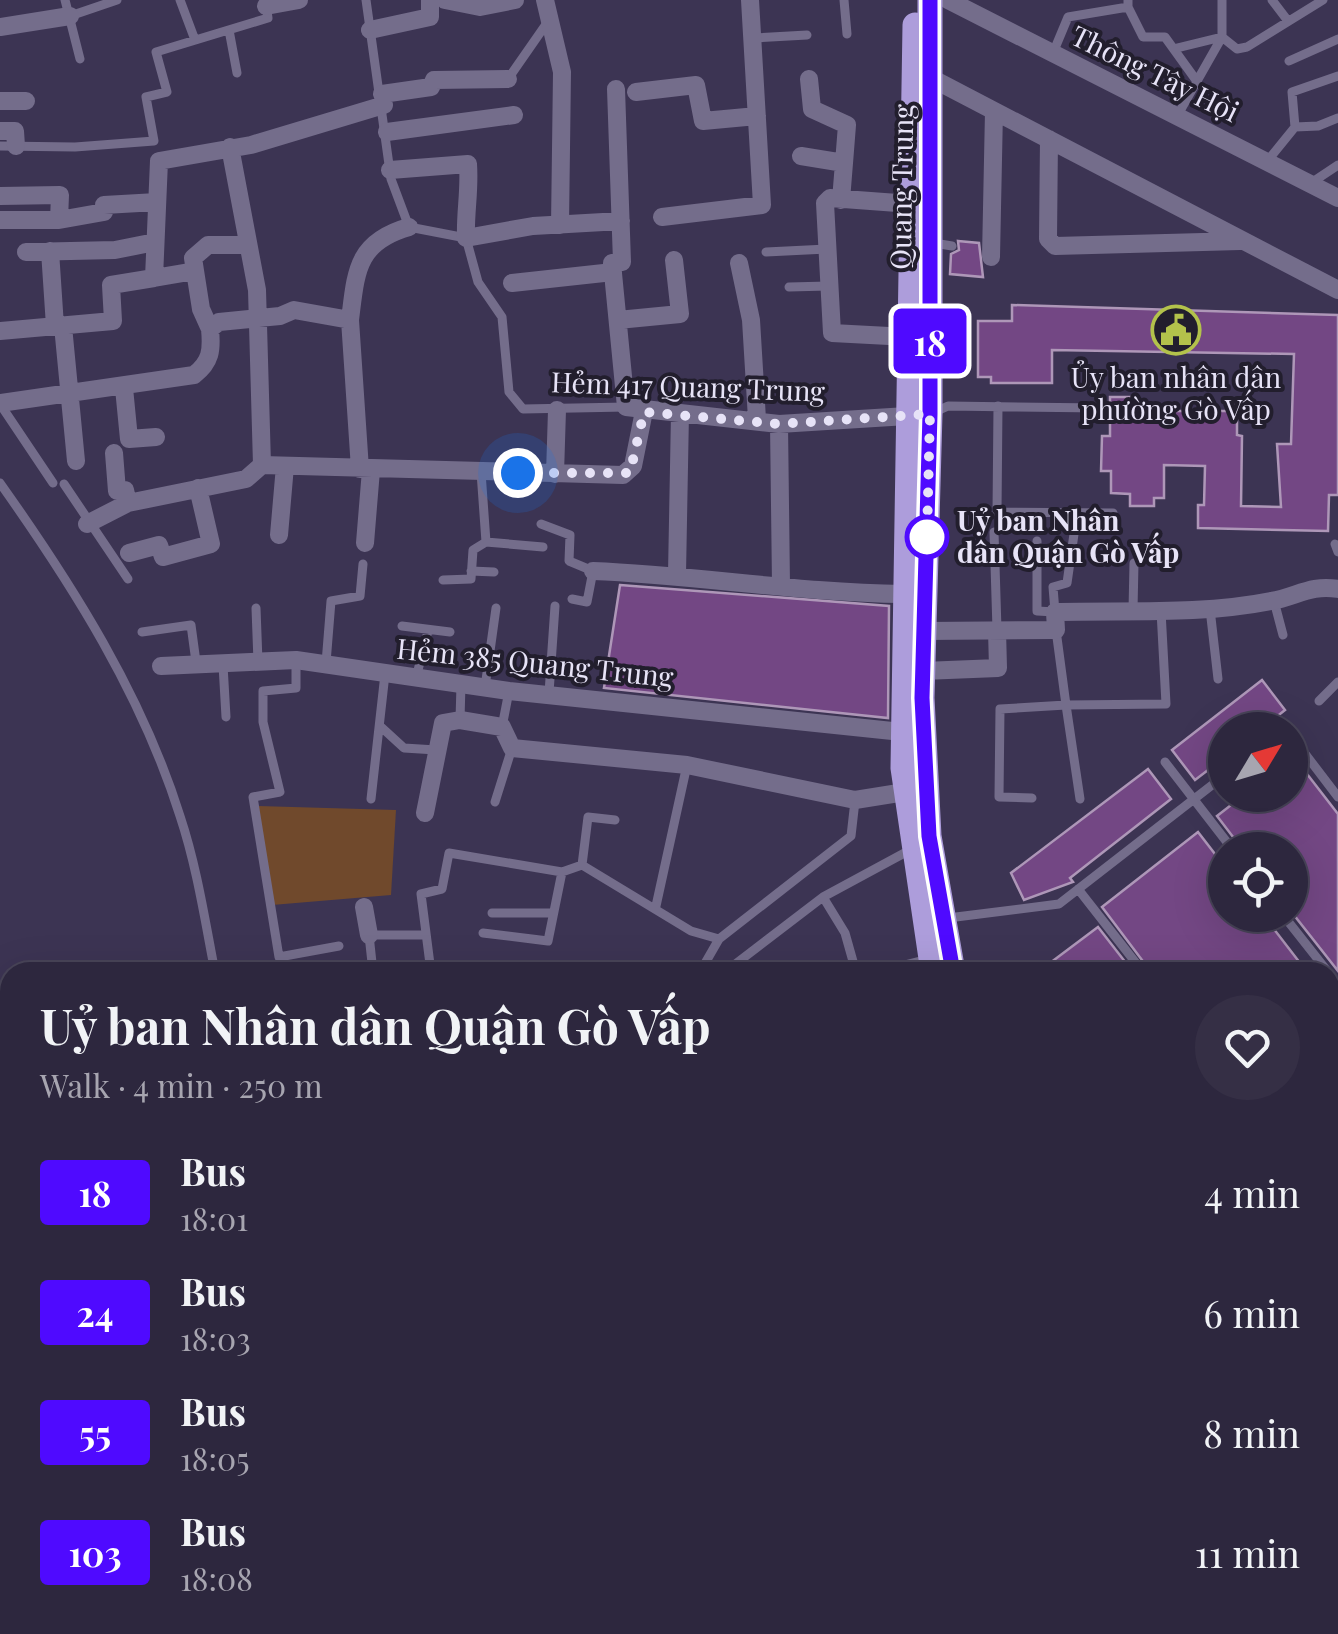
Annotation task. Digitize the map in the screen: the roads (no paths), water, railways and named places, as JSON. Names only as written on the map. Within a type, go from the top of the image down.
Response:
[{"type":"main road","name":"Quang Trung","points":[[916,0],[908,338],[918,415],[925,631],[912,849],[931,962]]},
{"type":"main road","name":"Quang Trung","points":[[930,0],[941,255],[918,415],[904,594],[902,732],[951,962]]},
{"type":"street","points":[[266,3],[299,0]]},
{"type":"street","points":[[445,0],[480,7],[515,0]]},
{"type":"street","points":[[662,217],[762,205],[750,0]]},
{"type":"street","name":"Thông Tây Hội","points":[[948,0],[1176,119],[1269,159],[1338,198]]},
{"type":"street","points":[[370,30],[430,4]]},
{"type":"street","points":[[0,28],[68,8]]},
{"type":"street","points":[[548,9],[562,72],[560,224]]},
{"type":"street","points":[[809,78],[812,110],[848,126],[841,200]]},
{"type":"street","points":[[160,161],[251,145],[430,87],[434,80],[508,79]]},
{"type":"street","points":[[932,79],[1338,290]]},
{"type":"street","points":[[636,92],[696,85],[702,121],[757,116]]},
{"type":"street","points":[[87,524],[128,503],[246,479],[262,465],[630,473],[635,410],[612,263],[622,262],[616,88]]},
{"type":"street","points":[[0,101],[26,101]]},
{"type":"street","points":[[992,257],[994,111]]},
{"type":"street","points":[[387,132],[514,115]]},
{"type":"street","points":[[0,131],[16,132],[8,146]]},
{"type":"street","points":[[1049,140],[1048,239],[1055,246],[1244,240]]},
{"type":"street","points":[[154,141],[160,161],[154,278]]},
{"type":"street","points":[[230,147],[258,318],[262,465]]},
{"type":"street","points":[[802,156],[844,163]]},
{"type":"street","points":[[390,170],[468,164],[472,202],[465,216],[466,238],[560,224],[621,221]]},
{"type":"street","points":[[0,196],[60,196],[59,220]]},
{"type":"street","points":[[908,338],[836,337],[829,328],[825,203],[830,198],[911,204]]},
{"type":"street","points":[[0,220],[59,220],[104,212],[104,206],[157,202]]},
{"type":"street","points":[[365,542],[366,469],[350,345],[356,271],[368,248],[386,234],[410,227]]},
{"type":"street","points":[[26,252],[115,250],[155,242]]},
{"type":"street","points":[[0,403],[194,376],[206,367],[212,350],[193,258],[208,245],[248,244]]},
{"type":"street","points":[[50,252],[76,461]]},
{"type":"street","points":[[618,320],[680,314],[674,260]]},
{"type":"street","points":[[739,263],[751,320],[757,418]]},
{"type":"street","points":[[0,331],[113,322],[111,285],[195,272]]},
{"type":"street","points":[[512,283],[613,272]]},
{"type":"street","points":[[210,329],[218,322],[294,310],[350,320]]},
{"type":"street","points":[[124,388],[128,439],[156,437]]},
{"type":"street","points":[[555,474],[557,410]]},
{"type":"street","name":"Hẻm 417 Quang Trung","points":[[635,410],[757,418],[779,424],[918,415]]},
{"type":"street","points":[[677,574],[680,413]]},
{"type":"street","points":[[779,424],[781,586]]},
{"type":"street","points":[[114,452],[118,491],[125,490],[128,503]]},
{"type":"street","points":[[279,535],[285,466]]},
{"type":"street","points":[[129,553],[158,545],[163,557],[211,544],[198,488]]},
{"type":"street","points":[[593,570],[677,574],[844,593],[904,594]]},
{"type":"street","points":[[925,631],[997,630],[1133,610],[1274,601],[1303,588],[1338,588]]},
{"type":"street","points":[[922,671],[998,668],[997,630]]},
{"type":"street","name":"Hẻm 385 Quang Trung","points":[[161,666],[296,660],[510,691],[902,732]]},
{"type":"street","points":[[425,813],[443,723],[460,720],[502,726],[512,748],[687,765],[856,800],[916,791]]},
{"type":"street","points":[[364,908],[370,934]]},
{"type":"lane","points":[[80,59],[68,8],[118,0]]},
{"type":"lane","points":[[180,0],[195,40]]},
{"type":"lane","points":[[366,0],[390,170],[410,227],[466,238]]},
{"type":"lane","points":[[844,0],[847,34]]},
{"type":"lane","points":[[1088,0],[1090,12]]},
{"type":"lane","points":[[1176,119],[1222,37],[1222,0]]},
{"type":"lane","points":[[1272,0],[1288,21]]},
{"type":"lane","points":[[1222,37],[1238,49],[1248,47],[1323,0]]},
{"type":"lane","points":[[8,146],[154,141],[146,97],[166,92],[156,52],[268,18],[266,3]]},
{"type":"lane","points":[[1052,55],[1068,17],[1128,4],[1143,36],[1165,37],[1177,48],[1196,80]]},
{"type":"lane","points":[[508,79],[548,9]]},
{"type":"lane","points":[[229,30],[237,73]]},
{"type":"lane","points":[[754,38],[806,35]]},
{"type":"lane","points":[[1177,48],[1222,37]]},
{"type":"lane","points":[[1289,60],[1338,39]]},
{"type":"lane","points":[[1269,159],[1295,127],[1292,92],[1338,76]]},
{"type":"lane","points":[[1295,127],[1318,126],[1338,118]]},
{"type":"lane","points":[[1311,183],[1338,165]]},
{"type":"lane","name":"Hẻm 417 Quang Trung","points":[[466,238],[478,282],[502,318],[510,392],[515,404],[523,409],[635,410]]},
{"type":"lane","points":[[766,252],[826,250]]},
{"type":"lane","points":[[789,287],[828,286]]},
{"type":"lane","points":[[0,403],[128,579]]},
{"type":"lane","points":[[918,415],[948,406],[1100,408]]},
{"type":"lane","points":[[998,406],[997,512],[1114,513]]},
{"type":"lane","points":[[481,472],[486,542]]},
{"type":"lane","points":[[0,482],[90,620],[138,705],[182,821],[214,962]]},
{"type":"lane","points":[[540,524],[551,532],[570,535],[569,561],[593,570],[587,602],[572,599]]},
{"type":"lane","points":[[994,532],[997,630]]},
{"type":"lane","points":[[1074,534],[1067,583],[1053,587],[1080,798]]},
{"type":"lane","points":[[1037,541],[1037,611],[1056,621]]},
{"type":"lane","points":[[443,580],[471,578],[473,550],[486,542],[543,547]]},
{"type":"lane","points":[[1133,610],[1134,563]]},
{"type":"lane","points":[[326,666],[331,601],[360,596],[363,564]]},
{"type":"lane","points":[[472,571],[494,572]]},
{"type":"lane","points":[[1274,601],[1283,635]]},
{"type":"lane","points":[[549,694],[555,606]]},
{"type":"lane","points":[[1210,606],[1218,679]]},
{"type":"lane","points":[[256,608],[258,662]]},
{"type":"lane","points":[[485,687],[496,608]]},
{"type":"lane","points":[[1032,798],[999,797],[1000,708],[1166,704],[1161,611]]},
{"type":"lane","points":[[142,632],[191,625],[196,662]]},
{"type":"lane","points":[[402,626],[450,632]]},
{"type":"lane","points":[[416,678],[428,631]]},
{"type":"lane","points":[[296,660],[296,688],[263,690],[263,722],[280,792],[253,797],[278,957],[339,946]]},
{"type":"lane","points":[[223,665],[226,718]]},
{"type":"lane","points":[[370,799],[385,674]]},
{"type":"lane","points":[[460,720],[461,681]]},
{"type":"lane","points":[[1319,701],[1338,682]]},
{"type":"lane","points":[[502,726],[510,691]]},
{"type":"lane","points":[[380,726],[404,748],[436,750]]},
{"type":"lane","points":[[496,802],[512,748]]},
{"type":"lane","points":[[1308,758],[1338,797]]},
{"type":"lane","points":[[1165,762],[1219,832]]},
{"type":"lane","points":[[656,906],[687,765]]},
{"type":"lane","points":[[944,918],[1059,904],[1208,788]]},
{"type":"lane","points":[[706,962],[720,939],[792,879],[852,836],[856,800]]},
{"type":"lane","points":[[582,865],[588,817],[615,820]]},
{"type":"lane","points":[[738,962],[823,896],[912,849]]},
{"type":"lane","points":[[430,962],[422,894],[442,889],[449,853],[562,872],[582,865]]},
{"type":"lane","points":[[582,865],[618,890],[656,906],[691,931],[720,939]]},
{"type":"lane","points":[[482,933],[548,941],[562,872]]},
{"type":"lane","points":[[1078,889],[1134,962]]},
{"type":"lane","points":[[823,896],[845,933],[853,962]]},
{"type":"lane","points":[[492,913],[551,914]]},
{"type":"lane","points":[[1296,932],[1320,962]]},
{"type":"lane","points":[[372,962],[370,934],[426,935]]},
{"type":"place","name":"Ủy ban nhân dân phường Gò Vấp","points":[[1176,330]]},
{"type":"place","name":"Uỷ ban Nhân dân Quận Gò Vấp","points":[[927,537]]}]
